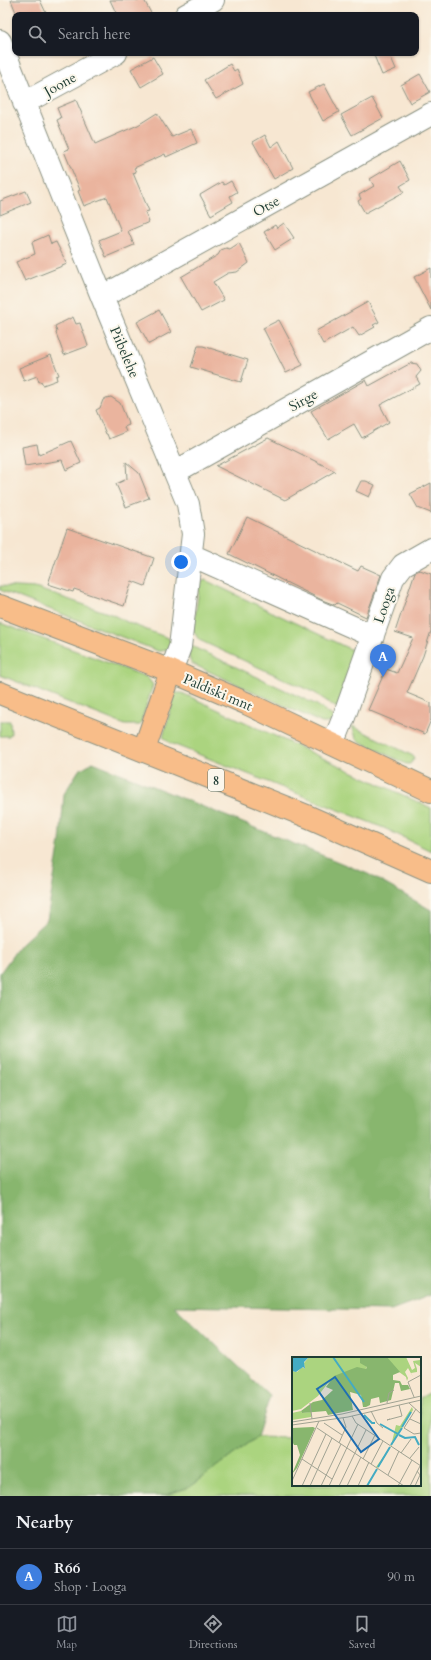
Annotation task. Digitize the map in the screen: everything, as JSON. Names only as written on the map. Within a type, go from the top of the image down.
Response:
[{"type":"main road","name":"Paldiski mnt","points":[[0,606],[171,671],[248,704],[431,791]]},
{"type":"main road","points":[[144,750],[171,671]]},
{"type":"main road","name":"8","points":[[0,693],[308,817],[431,871]]},
{"type":"street","points":[[192,12],[214,0]]},
{"type":"street","name":"Piibelehe","points":[[0,41],[102,297],[188,504],[193,534],[191,555],[180,647],[171,671]]},
{"type":"street","name":"Joone","points":[[24,103],[110,56]]},
{"type":"street","name":"Otse","points":[[102,297],[431,114]]},
{"type":"street","name":"Sirge","points":[[176,472],[431,328]]},
{"type":"street","name":"Looga","points":[[332,744],[344,717],[393,578],[403,565],[431,549]]},
{"type":"street","points":[[191,555],[373,636]]},
{"type":"green space","points":[[205,580],[356,652],[338,709],[315,693],[199,640],[193,630],[200,583]]},
{"type":"green space","points":[[0,586],[35,588],[111,614],[129,623],[173,640],[168,649],[158,651],[0,590]]},
{"type":"green space","points":[[0,623],[147,677],[153,685],[140,725],[125,725],[0,675]]},
{"type":"green space","points":[[189,645],[317,705],[335,718],[330,723],[322,723],[191,663],[188,654]]},
{"type":"green space","points":[[175,693],[182,693],[431,808],[431,851],[384,828],[170,743],[163,737]]},
{"type":"green space","points":[[0,721],[10,721],[11,733],[9,736],[0,736]]},
{"type":"green space","points":[[352,726],[413,756],[414,759],[410,764],[406,764],[361,742],[356,738]]},
{"type":"green space","points":[[93,762],[368,874],[431,910],[431,1295],[391,1310],[174,1306],[270,1396],[257,1437],[190,1487],[162,1496],[0,1496],[0,973],[20,945],[47,920],[60,842],[64,794],[79,770]]},
{"type":"green space","points":[[431,1392],[431,1496],[162,1496],[190,1487],[257,1437],[292,1438],[292,1486],[421,1486],[421,1397]]},
{"type":"building","points":[[11,0],[40,0],[46,12],[16,12]]},
{"type":"building","points":[[110,0],[144,0],[150,12],[116,12]]},
{"type":"building","points":[[374,56],[390,56],[396,69],[382,75]]},
{"type":"building","points":[[153,57],[163,74],[141,87],[131,69]]},
{"type":"building","points":[[230,64],[234,71],[237,69],[243,84],[216,99],[204,80]]},
{"type":"building","points":[[420,74],[430,92],[410,103],[401,85]]},
{"type":"building","points":[[324,84],[339,112],[323,121],[308,92]]},
{"type":"building","points":[[372,98],[383,118],[352,135],[341,115]]},
{"type":"building","points":[[76,100],[95,144],[138,125],[157,113],[172,137],[191,129],[197,143],[166,157],[165,154],[134,168],[136,172],[133,173],[149,211],[145,212],[149,222],[128,231],[134,245],[106,257],[99,240],[121,231],[107,197],[84,206],[78,191],[80,190],[64,151],[69,149],[57,120],[61,118],[57,108]]},
{"type":"building","points":[[265,135],[271,147],[279,141],[293,168],[274,179],[253,142]]},
{"type":"building","points":[[400,161],[410,180],[400,186],[404,192],[365,213],[358,201],[361,199],[359,195],[374,186],[370,179]]},
{"type":"building","points":[[231,181],[237,192],[230,196],[233,202],[211,215],[200,195],[222,182],[224,185]]},
{"type":"building","points":[[26,191],[31,202],[0,215],[0,201]]},
{"type":"building","points":[[284,223],[294,238],[275,250],[264,232],[275,225],[277,228]]},
{"type":"building","points":[[48,235],[51,244],[56,242],[67,264],[25,281],[16,262],[35,254],[32,242]]},
{"type":"building","points":[[239,243],[249,263],[237,272],[228,273],[213,282],[224,300],[201,312],[181,277],[218,255],[221,250],[226,248],[230,249]]},
{"type":"building","points":[[431,268],[431,310],[414,277]]},
{"type":"building","points":[[368,302],[379,322],[373,325],[375,327],[359,336],[353,327],[323,344],[316,331]]},
{"type":"building","points":[[159,310],[171,332],[149,344],[137,322]]},
{"type":"building","points":[[73,317],[76,324],[80,323],[88,346],[64,355],[55,326]]},
{"type":"building","points":[[279,320],[303,365],[286,373],[263,328]]},
{"type":"building","points":[[198,346],[203,346],[248,360],[241,382],[191,367]]},
{"type":"building","points":[[51,355],[59,375],[56,376],[57,380],[43,385],[41,381],[39,382],[37,376],[24,381],[19,368]]},
{"type":"building","points":[[411,363],[417,364],[421,371],[416,377],[420,384],[380,405],[389,422],[362,438],[354,424],[328,439],[311,411],[366,380],[369,386]]},
{"type":"building","points":[[111,397],[120,403],[129,425],[124,427],[126,432],[109,439],[96,410],[100,408],[103,400]]},
{"type":"building","points":[[268,438],[335,471],[285,500],[216,466]]},
{"type":"building","points":[[71,441],[81,463],[66,470],[62,460],[25,466],[22,447],[37,444],[39,455]]},
{"type":"building","points":[[126,462],[139,473],[149,498],[126,507],[116,484],[127,479]]},
{"type":"building","points":[[361,481],[366,481],[375,485],[369,497],[356,491]]},
{"type":"building","points":[[431,483],[431,513],[418,508],[410,494]]},
{"type":"building","points":[[247,517],[358,571],[361,566],[381,575],[366,617],[337,603],[335,605],[322,600],[229,554]]},
{"type":"building","points":[[67,528],[154,558],[145,586],[132,581],[124,606],[74,589],[73,592],[48,584]]},
{"type":"building","points":[[420,570],[431,574],[431,631],[423,656],[407,693],[431,703],[431,720],[425,734],[368,710],[386,669],[397,673],[413,638],[395,632],[415,572]]},
{"type":"place","name":"R66","points":[[383,677]]}]
